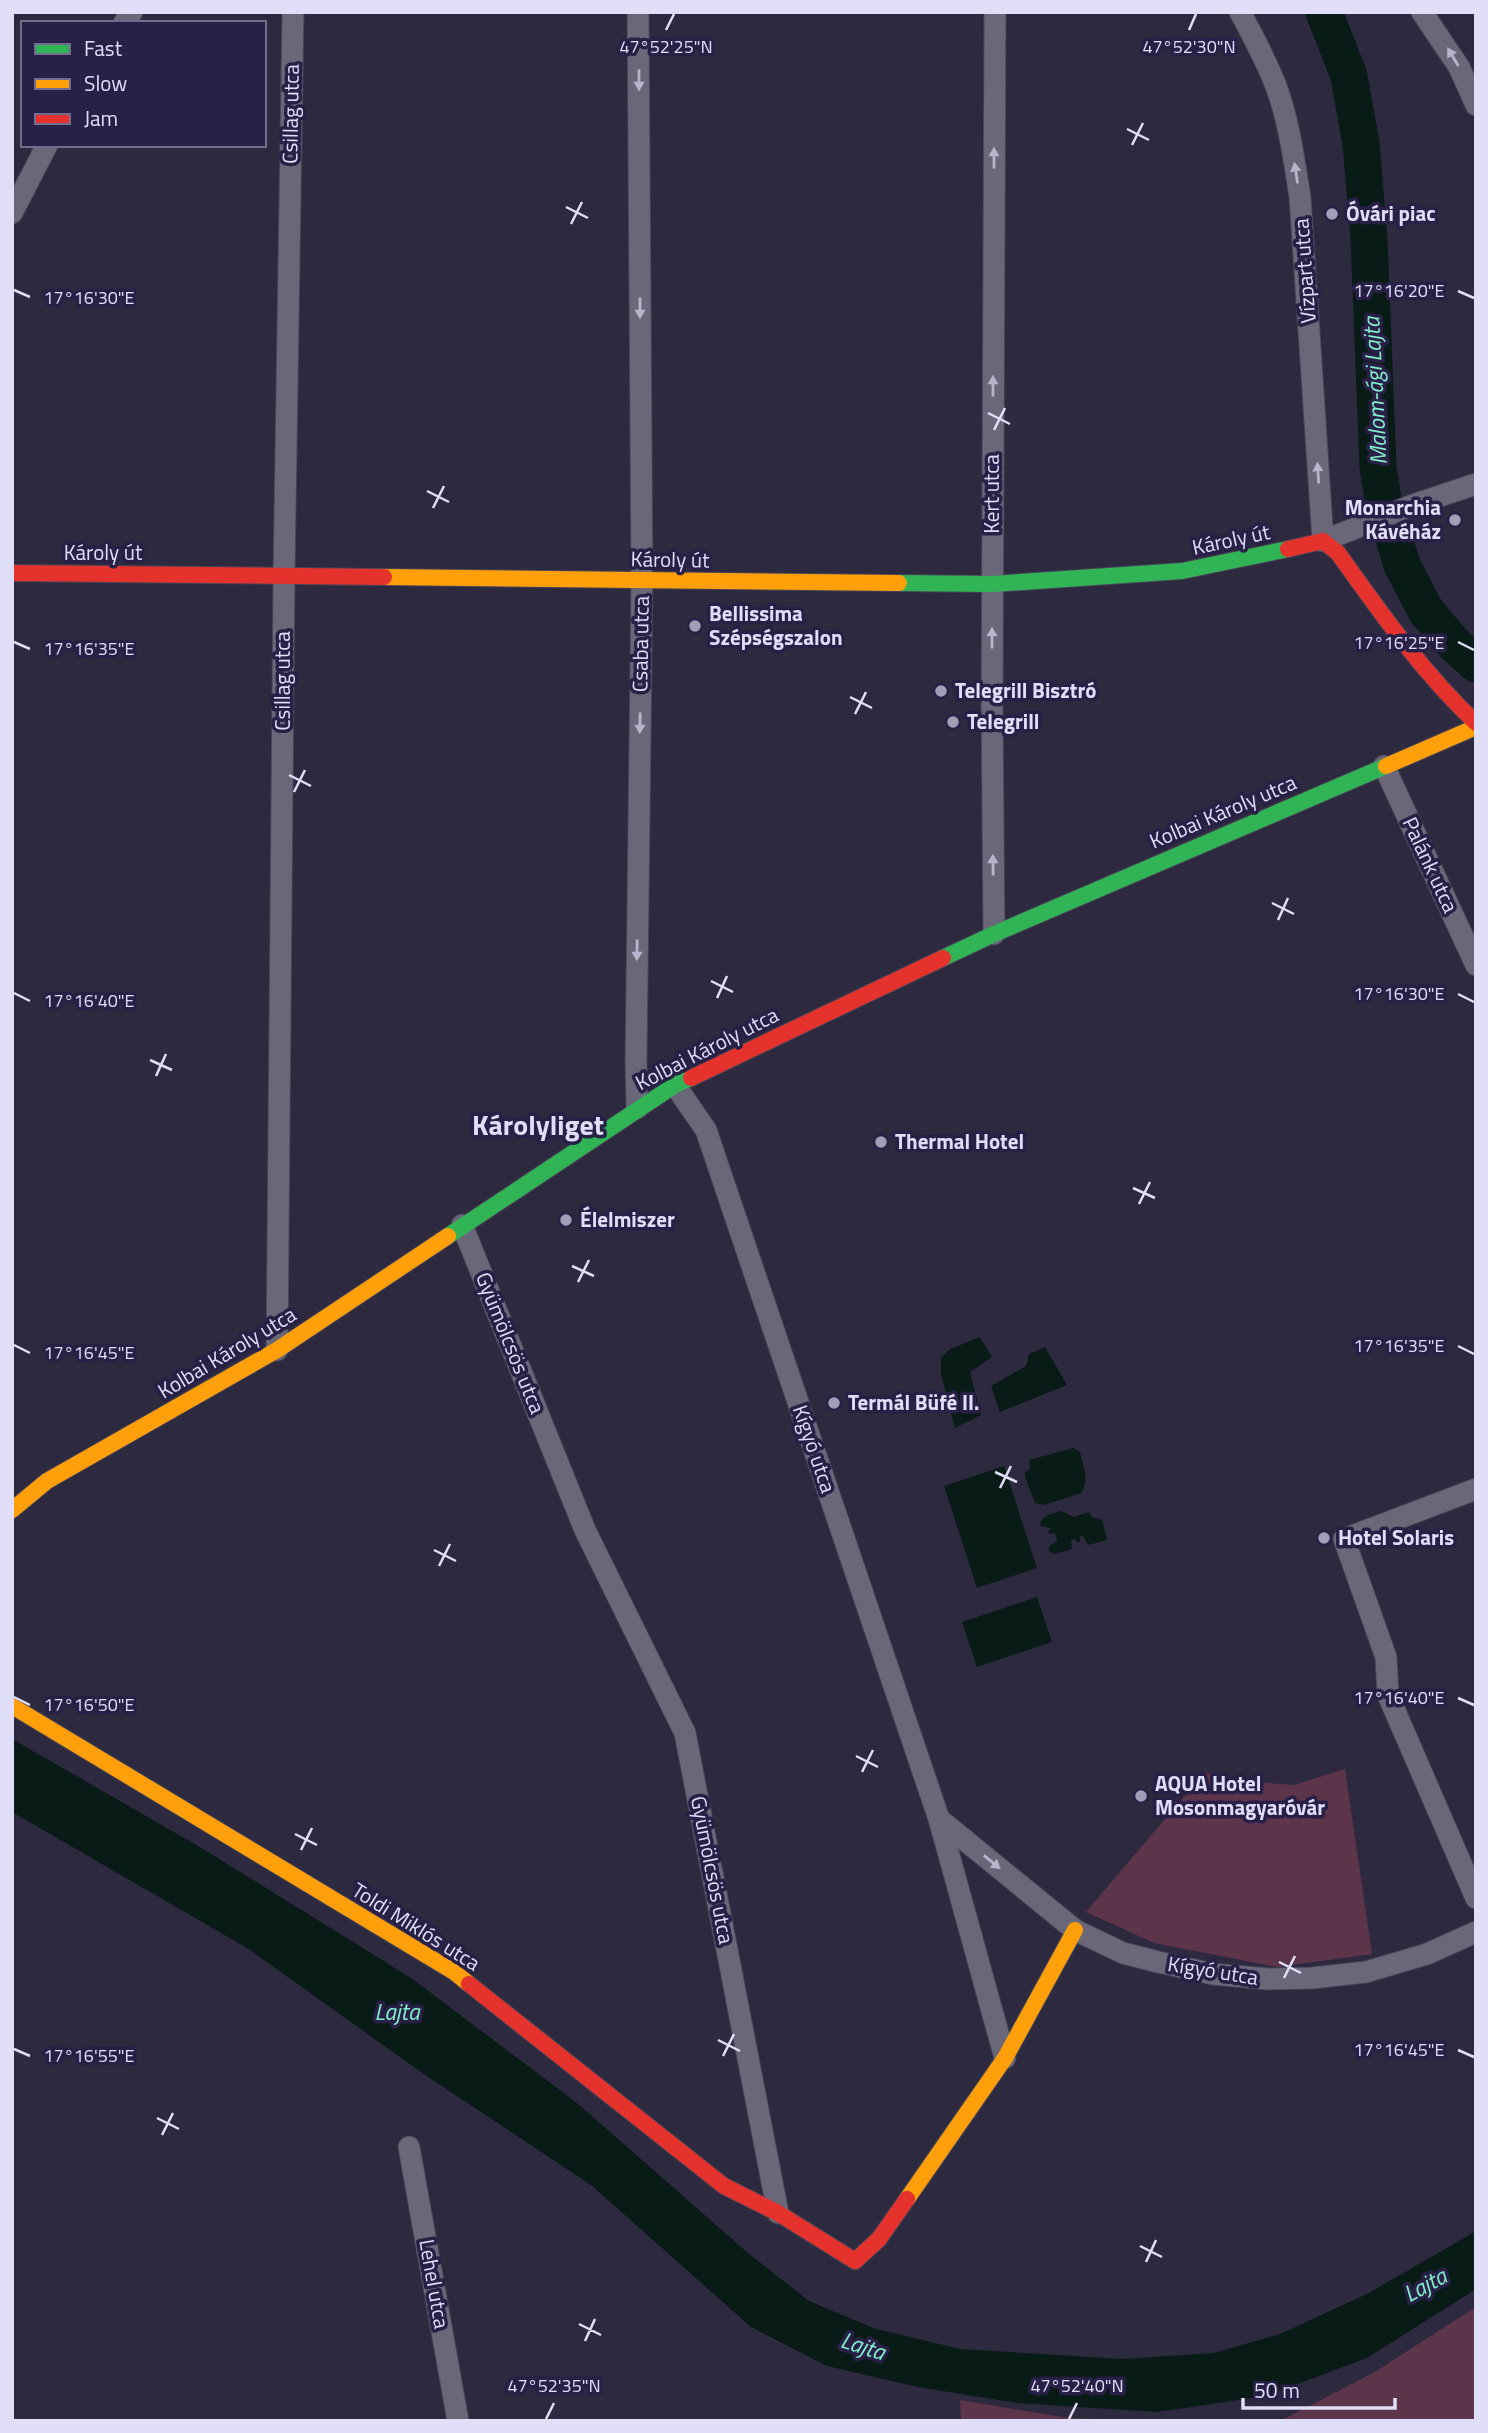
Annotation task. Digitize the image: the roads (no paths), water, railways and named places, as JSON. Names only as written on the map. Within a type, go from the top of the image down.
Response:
[{"type":"street","name":"Csillag utca","points":[[277,1350],[284,575],[293,12]]},
{"type":"street","name":"Csaba utca","points":[[637,1108],[642,581],[638,12]]},
{"type":"street","name":"Kert utca","points":[[994,934],[992,584],[995,12]]},
{"type":"street","name":"Vízpart utca","points":[[1240,12],[1277,87],[1291,143],[1300,197],[1323,541]]},
{"type":"street","points":[[1422,12],[1459,67],[1476,105]]},
{"type":"street","points":[[12,213],[46,147]]},
{"type":"street","points":[[1476,484],[1323,541],[1338,553],[1419,664],[1476,725]]},
{"type":"street","name":"Károly út","points":[[12,573],[992,584],[1182,571],[1323,541]]},
{"type":"street","name":"Kolbai Károly utca","points":[[12,1510],[47,1481],[277,1350],[675,1085],[994,934],[1476,725]]},
{"type":"street","name":"Palánk utca","points":[[1384,766],[1476,965]]},
{"type":"street","name":"Kígyó utca","points":[[675,1085],[706,1130],[939,1819],[1004,2058]]},
{"type":"street","name":"Gyümölcsös utca","points":[[462,1225],[585,1530],[685,1733],[778,2213]]},
{"type":"street","points":[[1476,1489],[1344,1539],[1387,1657],[1388,1695],[1476,1898]]},
{"type":"street","name":"Toldi Miklós utca","points":[[12,1706],[454,1972],[724,2186],[778,2213]]},
{"type":"street","name":"Kígyó utca","points":[[939,1819],[1075,1930],[1124,1953],[1213,1974],[1268,1979],[1312,1978],[1366,1972],[1427,1954],[1476,1932]]},
{"type":"street","points":[[778,2213],[855,2261],[879,2239],[1004,2058],[1075,1930]]},
{"type":"street","name":"Lehel utca","points":[[409,2147],[458,2421]]},
{"type":"water","points":[[980,1337],[992,1357],[970,1372],[981,1415],[955,1428],[941,1374],[941,1358],[950,1349]]},
{"type":"water","points":[[1045,1347],[1067,1385],[1000,1412],[991,1386],[1026,1366],[1029,1354]]},
{"type":"water","points":[[1073,1448],[1080,1452],[1085,1473],[1085,1484],[1081,1493],[1044,1505],[1035,1503],[1025,1477],[1025,1472],[1030,1469],[1029,1460]]},
{"type":"water","points":[[1004,1466],[1037,1568],[977,1588],[944,1486]]},
{"type":"water","points":[[1061,1511],[1074,1517],[1089,1512],[1092,1517],[1102,1520],[1107,1540],[1088,1545],[1084,1537],[1080,1536],[1077,1543],[1075,1539],[1071,1540],[1072,1549],[1054,1554],[1049,1551],[1049,1546],[1057,1541],[1056,1534],[1047,1533],[1051,1528],[1040,1526],[1041,1522],[1042,1519]]},
{"type":"water","points":[[1037,1597],[1052,1642],[977,1667],[962,1622]]},
{"type":"water","name":"Lajta","points":[[12,1739],[200,1847],[411,1978],[577,2103],[748,2253],[809,2301],[876,2329],[960,2349],[1122,2359],[1214,2353],[1280,2334],[1367,2294],[1476,2231],[1476,2289],[1367,2358],[1266,2396],[1157,2412],[1017,2403],[918,2387],[827,2366],[751,2327],[591,2185],[425,2075],[247,1948],[12,1812]]},
{"type":"waterway","name":"Malom-ági Lajta","points":[[1324,12],[1349,76],[1361,144],[1369,238],[1378,467],[1384,506],[1402,565],[1426,611],[1454,644],[1476,664]]},
{"type":"place","name":"Óvári piac","points":[[1332,214]]},
{"type":"place","name":"Monarchia Kávéház","points":[[1455,520]]},
{"type":"place","name":"Bellissima Szépségszalon","points":[[695,626]]},
{"type":"place","name":"Telegrill Bisztró","points":[[941,691]]},
{"type":"place","name":"Telegrill","points":[[953,722]]},
{"type":"place","name":"Thermal Hotel","points":[[881,1142]]},
{"type":"place","name":"Élelmiszer","points":[[566,1220]]},
{"type":"place","name":"Termál Büfé II.","points":[[834,1403]]},
{"type":"place","name":"Hotel Solaris","points":[[1324,1538]]},
{"type":"place","name":"AQUA Hotel Mosonmagyaróvár","points":[[1141,1796]]},
{"type":"district","name":"Károlyliget","points":[[538,1125]]}]
